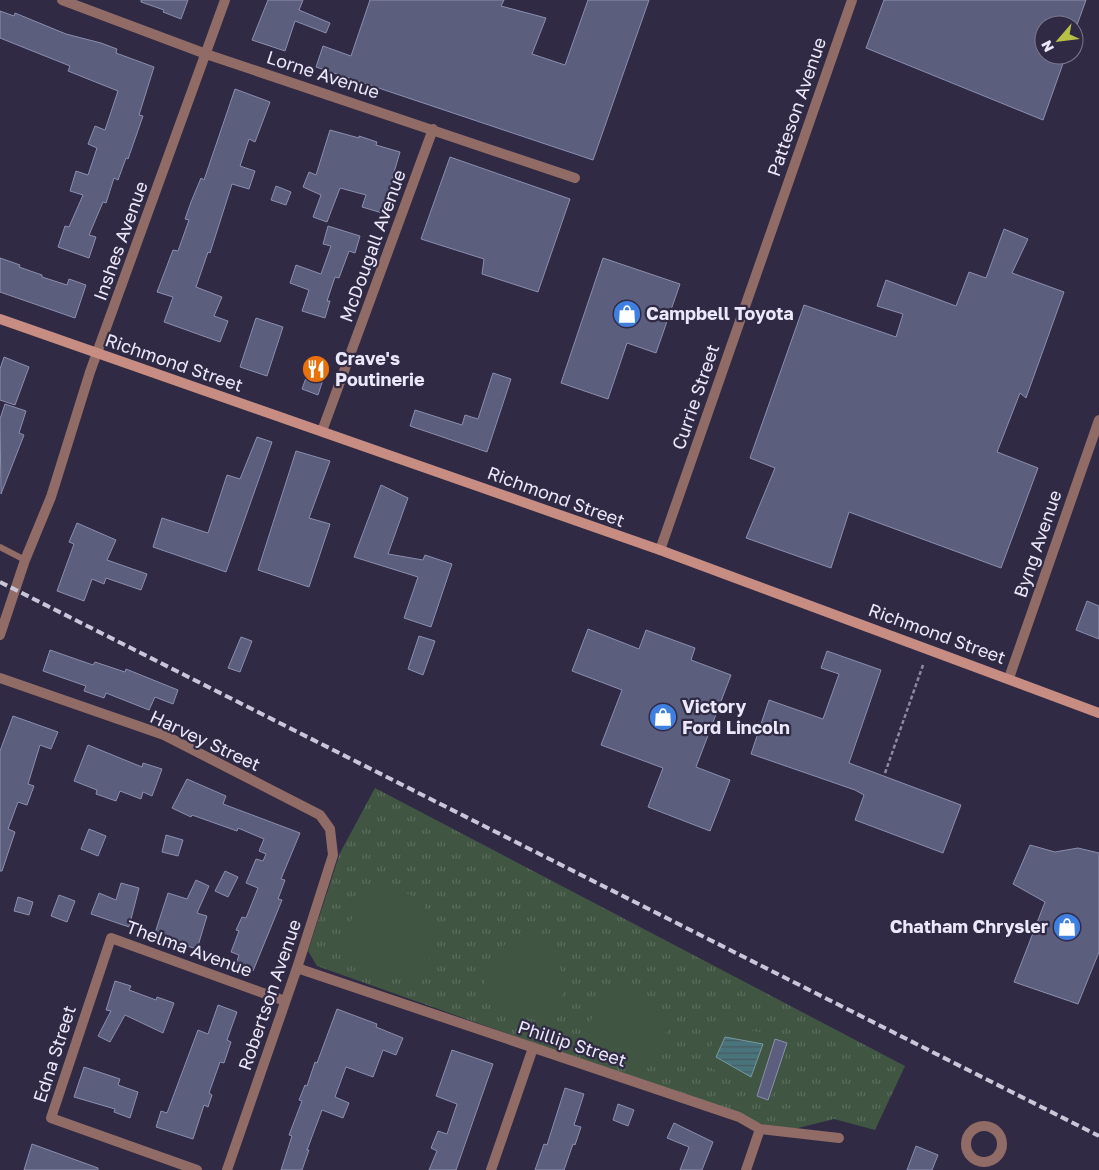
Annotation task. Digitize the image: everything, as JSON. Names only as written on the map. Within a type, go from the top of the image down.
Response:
[{"type":"main road","name":"Richmond Street","points":[[0,320],[660,550],[1099,713]]},
{"type":"street","name":"Lorne Avenue","points":[[62,0],[206,54],[575,178]]},
{"type":"street","name":"Inshes Avenue","points":[[0,635],[24,560],[51,497],[97,353],[225,0]]},
{"type":"street","name":"Patteson Avenue","points":[[772,226],[852,0]]},
{"type":"street","name":"McDougall Avenue","points":[[322,431],[433,129]]},
{"type":"street","name":"Currie Street","points":[[660,550],[772,226]]},
{"type":"street","name":"Byng Avenue","points":[[1008,678],[1099,420]]},
{"type":"street","name":"Harvey Street","points":[[0,678],[164,736],[320,815],[330,829]]},
{"type":"street","name":"Robertson Avenue","points":[[227,1170],[297,968],[333,855],[330,829]]},
{"type":"street","name":"Thelma Avenue","points":[[111,938],[285,1001]]},
{"type":"street","name":"Edna Street","points":[[111,938],[51,1118],[198,1170]]},
{"type":"street","name":"Phillip Street","points":[[297,968],[739,1116],[760,1129],[839,1138]]},
{"type":"street","points":[[491,1170],[533,1048]]},
{"type":"street","points":[[974,1170],[966,1142],[972,1130],[981,1126],[990,1126],[1001,1136],[1002,1145],[999,1154],[979,1170]]},
{"type":"street","points":[[746,1170],[760,1129]]},
{"type":"street","points":[[968,1151],[978,1161],[992,1160]]},
{"type":"lane","points":[[0,547],[24,560]]},
{"type":"path","points":[[886,773],[923,665]]},
{"type":"green space","points":[[375,788],[905,1066],[875,1130],[834,1119],[794,1129],[770,1127],[317,966],[308,951],[340,853]]},
{"type":"green space","points":[[395,888],[421,900],[436,930],[433,954],[416,972],[393,979],[356,967],[344,942],[358,901],[373,893]]},
{"type":"green space","points":[[533,941],[557,958],[566,987],[554,1010],[536,1020],[519,1016],[489,1003],[482,991],[493,951],[505,945]]},
{"type":"green space","points":[[618,990],[639,991],[660,1003],[668,1030],[653,1055],[630,1062],[589,1047],[587,1030],[600,998]]},
{"type":"green space","points":[[718,1026],[775,1034],[790,1041],[769,1102],[757,1099],[755,1094],[705,1064]]},
{"type":"shaded area","points":[[725,1037],[763,1044],[751,1077],[716,1057]]},
{"type":"building","points":[[141,0],[188,0],[181,19],[163,12],[164,10],[141,2]]},
{"type":"building","points":[[268,0],[303,0],[299,10],[330,23],[326,33],[295,21],[285,51],[252,40]]},
{"type":"building","points":[[370,0],[504,0],[501,6],[546,18],[532,54],[565,65],[588,0],[649,0],[593,160],[316,67],[323,46],[351,56]]},
{"type":"building","points":[[884,0],[1086,0],[1081,15],[1034,15],[1034,65],[1062,65],[1043,120],[866,48]]},
{"type":"building","points":[[0,11],[14,16],[15,13],[66,34],[101,43],[117,49],[116,53],[154,67],[139,115],[143,116],[128,159],[126,158],[118,180],[114,178],[106,203],[103,202],[89,235],[96,237],[89,258],[58,247],[65,226],[69,227],[83,195],[70,191],[76,171],[88,175],[97,148],[88,144],[95,126],[105,130],[118,91],[68,71],[70,66],[0,38]]},
{"type":"building","points":[[235,89],[270,102],[255,142],[249,139],[240,166],[255,171],[249,189],[232,184],[210,253],[208,252],[196,287],[222,297],[214,316],[228,321],[220,342],[164,322],[173,297],[157,292],[173,250],[178,251],[189,220],[185,219],[201,178],[204,180]]},
{"type":"building","points":[[330,130],[359,138],[359,136],[377,142],[376,145],[400,152],[382,213],[362,207],[366,195],[340,188],[327,222],[313,217],[321,195],[303,187],[309,172],[316,175]]},
{"type":"building","points":[[450,157],[570,199],[538,292],[482,274],[484,259],[421,239]]},
{"type":"building","points":[[276,186],[291,192],[286,205],[271,200]]},
{"type":"building","points":[[328,226],[360,236],[355,253],[349,251],[339,278],[335,277],[327,301],[330,301],[325,318],[302,311],[309,290],[290,283],[296,265],[321,274],[331,246],[323,244]]},
{"type":"building","points":[[1004,229],[1028,239],[1012,273],[1064,292],[1026,398],[1020,393],[997,452],[1038,468],[1001,568],[849,512],[831,568],[746,538],[775,468],[750,458],[804,305],[896,337],[903,314],[877,306],[886,280],[956,306],[969,272],[986,278]]},
{"type":"building","points":[[0,258],[20,265],[19,267],[42,275],[42,277],[67,285],[69,279],[86,285],[75,318],[0,292]]},
{"type":"building","name":"Campbell Toyota","points":[[603,258],[680,284],[656,353],[627,343],[608,399],[561,383]]},
{"type":"building","points":[[256,318],[283,327],[267,376],[240,367]]},
{"type":"building","points":[[4,357],[29,367],[15,405],[0,400],[0,369]]},
{"type":"building","points":[[312,361],[327,367],[318,395],[302,389]]},
{"type":"building","points":[[493,373],[511,379],[487,452],[410,426],[415,410],[462,425],[465,415],[478,419]]},
{"type":"building","points":[[5,404],[26,411],[19,433],[24,435],[1,494],[0,419]]},
{"type":"building","points":[[257,437],[272,442],[226,572],[153,547],[162,518],[208,533],[227,475],[240,479]]},
{"type":"building","points":[[296,451],[330,461],[309,518],[330,524],[309,587],[258,570]]},
{"type":"building","points":[[381,485],[408,498],[388,554],[423,560],[425,555],[452,564],[431,627],[404,618],[418,577],[354,557]]},
{"type":"building","points":[[77,523],[116,540],[107,560],[147,574],[141,590],[106,578],[104,584],[92,579],[84,601],[57,591],[74,544],[69,542]]},
{"type":"building","points":[[1087,601],[1099,606],[1099,639],[1076,630]]},
{"type":"building","name":"Victory Ford Lincoln","points":[[588,629],[639,649],[646,630],[695,648],[691,660],[731,675],[696,767],[730,780],[710,831],[648,807],[663,768],[601,745],[622,690],[572,671]]},
{"type":"building","points":[[419,636],[435,641],[423,675],[408,669]]},
{"type":"building","points":[[241,637],[252,641],[240,672],[228,668]]},
{"type":"building","points":[[50,650],[93,665],[95,662],[125,672],[126,669],[178,690],[173,704],[155,697],[149,710],[106,693],[104,698],[84,691],[86,686],[43,671]]},
{"type":"building","points":[[827,651],[881,670],[849,763],[961,805],[943,853],[855,820],[864,795],[855,790],[751,754],[769,700],[823,719],[839,674],[821,668]]},
{"type":"building","points":[[13,716],[58,732],[51,749],[40,745],[28,784],[34,786],[27,805],[18,802],[8,829],[15,832],[2,871],[0,871],[0,751]]},
{"type":"building","points":[[88,745],[142,767],[143,763],[162,769],[152,796],[143,792],[141,799],[120,791],[116,801],[96,794],[97,790],[74,781]]},
{"type":"building","points":[[187,779],[226,796],[223,804],[300,833],[281,879],[285,880],[278,899],[282,900],[253,971],[236,964],[239,955],[231,952],[239,931],[236,930],[242,917],[246,918],[258,888],[246,883],[256,859],[263,861],[266,854],[259,851],[264,839],[238,828],[237,831],[192,815],[191,817],[172,808]]},
{"type":"building","points":[[89,829],[106,836],[98,856],[81,849]]},
{"type":"building","points":[[166,835],[183,840],[178,856],[162,852]]},
{"type":"building","name":"Chatham Chrysler","points":[[1030,845],[1055,852],[1078,848],[1099,853],[1099,952],[1078,1004],[1014,982],[1045,902],[1013,884]]},
{"type":"building","points":[[225,871],[238,877],[228,897],[215,891]]},
{"type":"building","points":[[196,880],[209,886],[197,913],[207,916],[197,949],[154,936],[168,893],[187,899]]},
{"type":"building","points":[[121,883],[139,888],[129,927],[91,914],[99,893],[116,900]]},
{"type":"building","points":[[59,895],[75,901],[67,922],[51,916]]},
{"type":"building","points":[[18,897],[33,902],[29,915],[14,911]]},
{"type":"building","points":[[115,981],[131,986],[129,990],[156,1000],[157,997],[174,1003],[163,1033],[125,1015],[110,1042],[98,1036],[111,1011],[106,1010]]},
{"type":"building","points":[[218,1005],[237,1012],[227,1040],[231,1042],[224,1063],[220,1062],[209,1093],[212,1095],[208,1107],[204,1105],[193,1139],[156,1127],[161,1111],[167,1113],[198,1030],[208,1034]]},
{"type":"building","points":[[337,1009],[377,1024],[376,1027],[403,1038],[396,1055],[383,1050],[373,1077],[346,1067],[335,1097],[349,1103],[343,1118],[322,1110],[307,1150],[309,1150],[302,1170],[281,1170],[292,1136],[289,1135],[302,1101],[299,1100],[305,1085],[307,1086],[315,1062],[317,1063]]},
{"type":"building","points":[[775,1039],[787,1043],[768,1100],[757,1096]]},
{"type":"building","points":[[452,1050],[493,1064],[456,1170],[429,1170],[437,1151],[431,1148],[438,1131],[447,1134],[457,1104],[436,1096]]},
{"type":"building","points":[[84,1067],[120,1079],[118,1085],[138,1092],[130,1118],[114,1112],[115,1109],[74,1097]]},
{"type":"building","points":[[565,1088],[584,1094],[574,1125],[581,1127],[575,1145],[573,1144],[564,1170],[535,1170],[544,1144],[547,1145]]},
{"type":"building","points":[[618,1104],[634,1110],[628,1126],[613,1120]]},
{"type":"building","points":[[674,1123],[713,1142],[702,1170],[680,1170],[689,1147],[667,1138]]},
{"type":"building","points":[[32,1144],[98,1168],[98,1170],[24,1170]]},
{"type":"building","points":[[916,1146],[938,1155],[932,1170],[907,1170]]},
{"type":"railway","points":[[0,582],[1099,1136]]},
{"type":"place","name":"Campbell Toyota","points":[[627,314]]},
{"type":"place","name":"Crave's Poutinerie","points":[[316,369]]},
{"type":"place","name":"Victory Ford Lincoln","points":[[663,717]]},
{"type":"place","name":"Chatham Chrysler","points":[[1067,927]]}]
